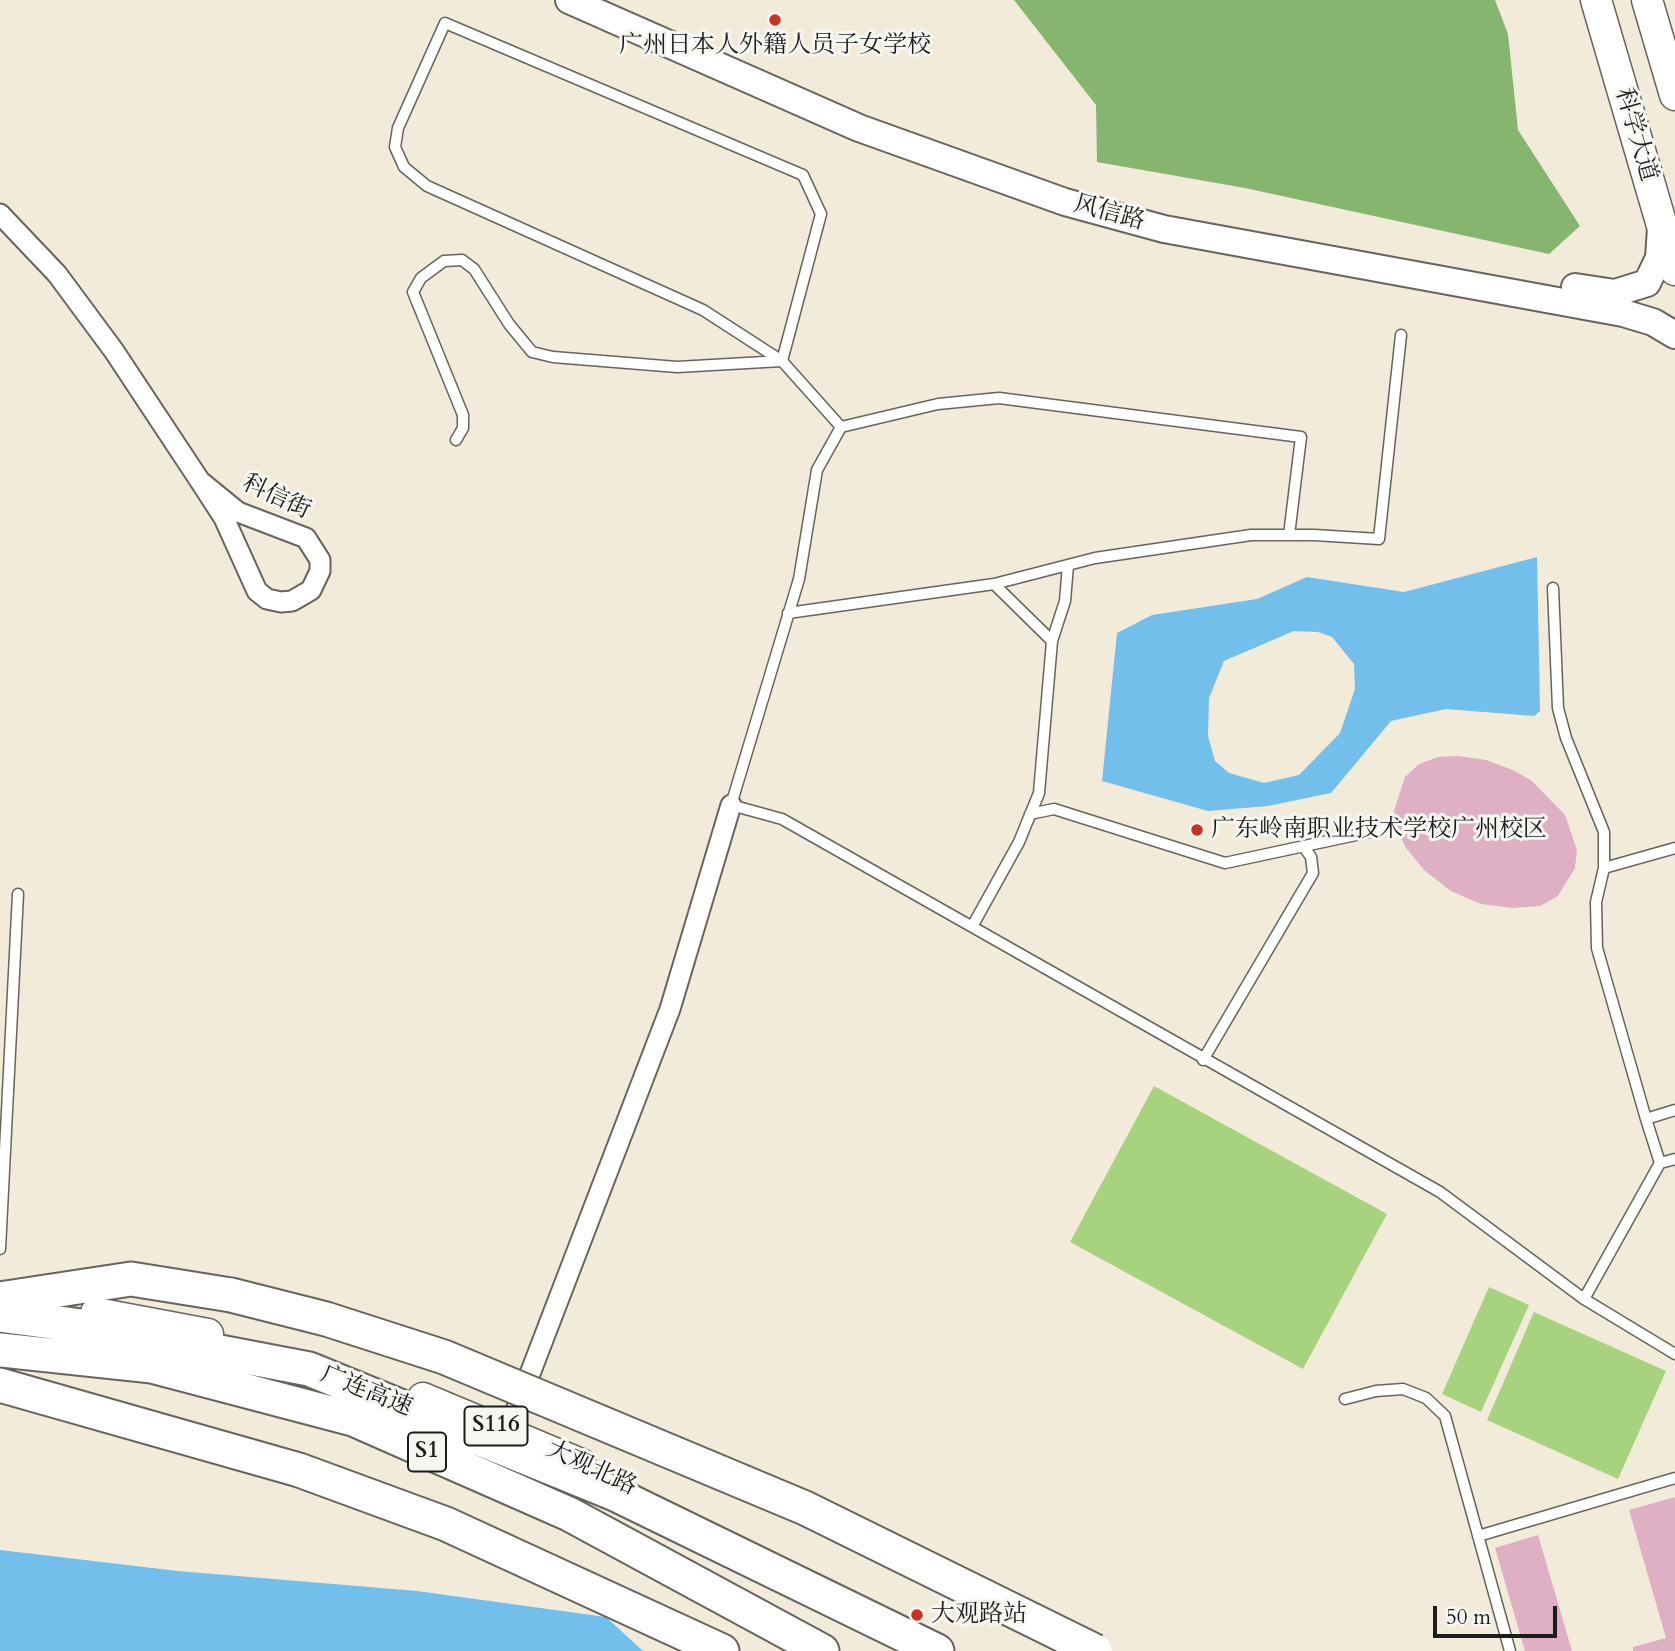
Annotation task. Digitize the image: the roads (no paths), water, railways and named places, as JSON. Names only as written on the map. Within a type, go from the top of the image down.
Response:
[{"type":"highway","points":[[0,1300],[131,1279],[231,1295],[326,1319],[444,1357],[805,1508],[1095,1651]]},
{"type":"highway","name":"广连高速","points":[[0,1315],[89,1327],[309,1369],[615,1494],[937,1651]]},
{"type":"highway","name":"广连高速","points":[[0,1350],[152,1366],[353,1419],[569,1514],[822,1651]]},
{"type":"highway","points":[[0,1385],[299,1470],[446,1524],[722,1651]]},
{"type":"main road","name":"科学大道","points":[[1596,0],[1675,270]]},
{"type":"main road","name":"科学大道","points":[[1647,0],[1675,95]]},
{"type":"main road","name":"大观北路","points":[[0,1300],[144,1320],[294,1354],[373,1379],[508,1432],[679,1511],[957,1651]]},
{"type":"main road","name":"S116","points":[[0,1359],[159,1378],[277,1409],[344,1431],[502,1494],[802,1651]]},
{"type":"street","name":"风信路","points":[[569,0],[859,128],[1065,202],[1164,229],[1598,300],[1647,283],[1660,258],[1661,226]]},
{"type":"street","name":"风信路","points":[[600,0],[917,139],[999,169],[1082,194],[1187,219],[1598,300],[1675,335]]},
{"type":"street","name":"科信街","points":[[0,214],[57,274],[114,351],[224,518],[257,591],[267,599],[281,603],[292,601],[311,590],[320,571],[320,560],[306,538],[238,512],[200,481]]},
{"type":"street","points":[[508,1432],[670,1009],[731,805]]},
{"type":"lane","points":[[782,360],[821,214],[803,175],[445,23],[398,128],[395,147],[404,167],[427,186],[703,310],[782,360],[841,427]]},
{"type":"lane","points":[[456,440],[463,428],[463,415],[413,292],[421,278],[444,261],[462,260],[474,269],[509,324],[532,352],[553,357],[677,367],[782,360]]},
{"type":"lane","points":[[788,614],[994,584],[1095,558],[1251,535],[1379,540],[1401,335]]},
{"type":"lane","points":[[1290,535],[1301,437],[999,398],[938,404],[841,427],[817,470],[799,579],[731,805],[782,819],[974,925],[1203,1060],[1440,1192],[1584,1298],[1675,1354]]},
{"type":"lane","points":[[974,925],[1019,842],[1039,793],[1052,641],[1065,601],[1068,565]]},
{"type":"lane","points":[[994,584],[1052,641]]},
{"type":"lane","points":[[1553,588],[1558,708],[1566,738],[1604,832],[1604,868],[1596,902],[1597,948],[1660,1163]]},
{"type":"lane","points":[[1030,814],[1054,809],[1225,863],[1384,829]]},
{"type":"lane","points":[[1203,1060],[1313,873],[1311,857],[1303,846]]},
{"type":"lane","points":[[1604,868],[1675,848]]},
{"type":"lane","points":[[0,1249],[18,894]]},
{"type":"lane","points":[[1646,1119],[1675,1110]]},
{"type":"lane","points":[[1584,1298],[1660,1163],[1675,1159]]},
{"type":"lane","points":[[1345,1399],[1376,1391],[1403,1389],[1426,1398],[1445,1416],[1510,1651]]},
{"type":"lane","points":[[1478,1536],[1675,1478]]},
{"type":"water","points":[[1537,557],[1540,711],[1534,716],[1446,709],[1391,721],[1331,793],[1268,806],[1208,811],[1102,781],[1117,633],[1152,615],[1257,599],[1307,577],[1404,592]],"holes":[[[1294,631],[1318,632],[1332,637],[1354,664],[1355,689],[1340,733],[1299,775],[1264,783],[1229,773],[1215,761],[1208,736],[1209,698],[1224,661]]]},
{"type":"water","points":[[0,1550],[178,1571],[417,1591],[606,1617],[643,1651],[0,1651]]},
{"type":"place","name":"广州日本人外籍人员子女学校","points":[[775,20]]},
{"type":"place","name":"广东岭南职业技术学校广州校区","points":[[1197,830]]},
{"type":"place","name":"大观路站","points":[[917,1615]]}]
